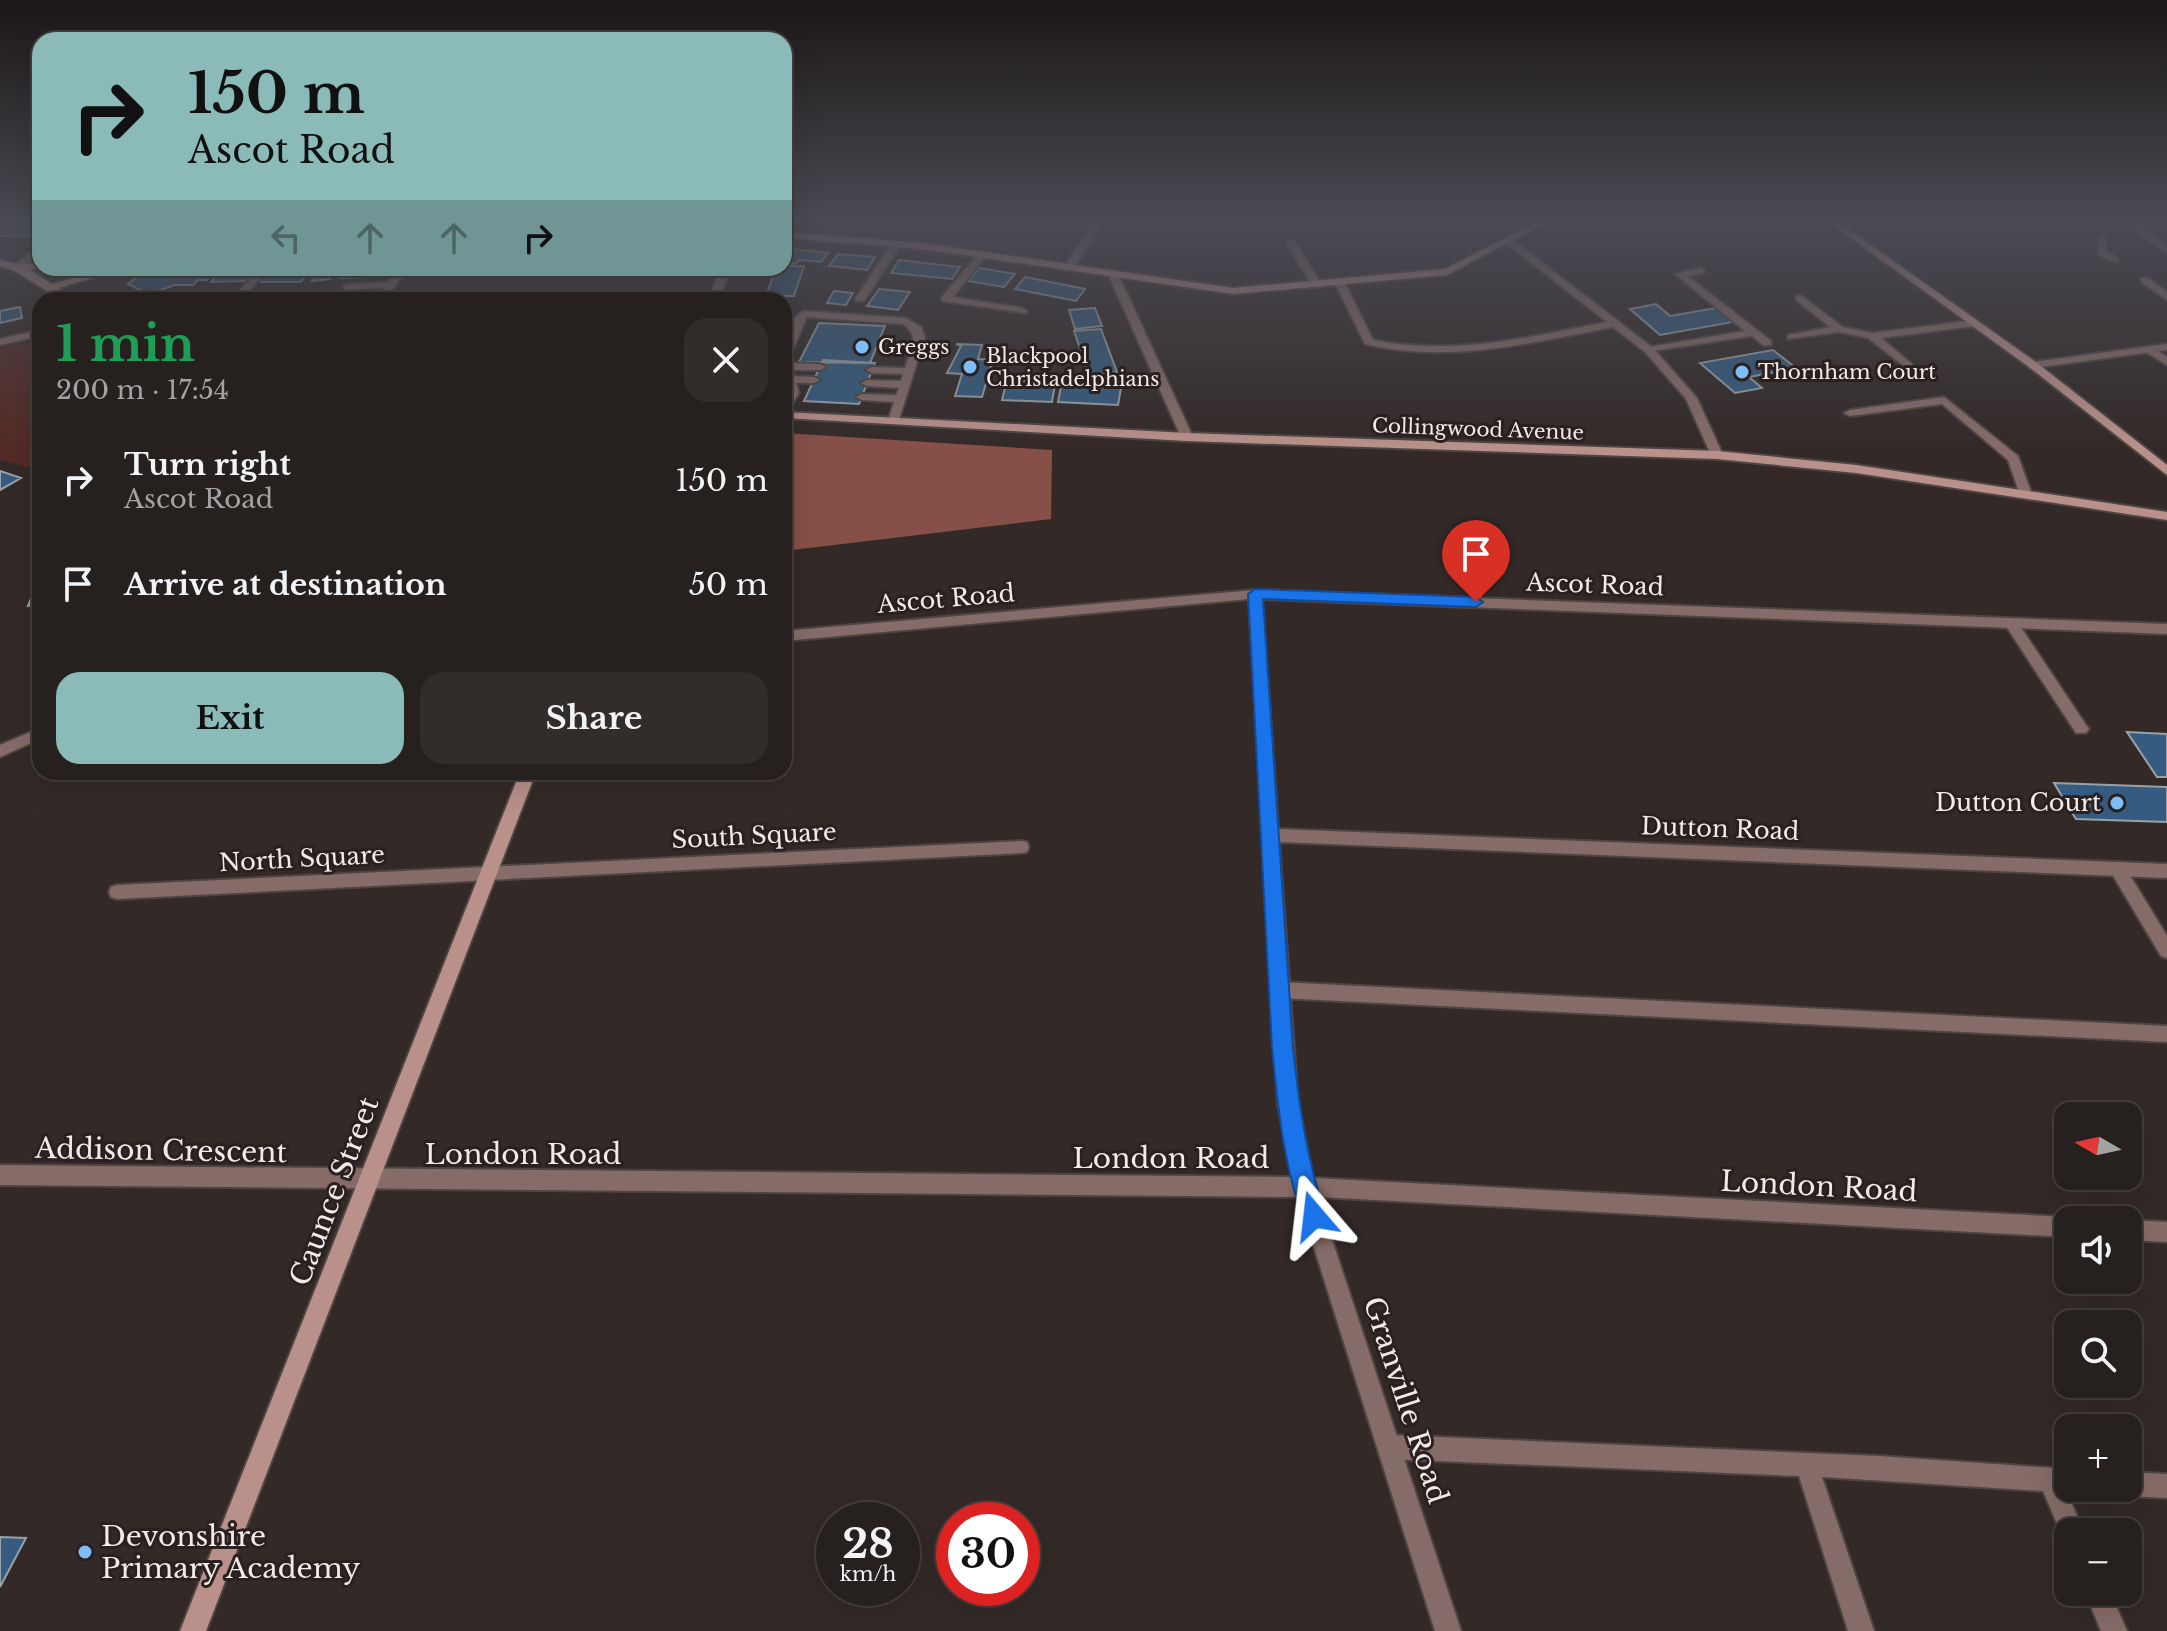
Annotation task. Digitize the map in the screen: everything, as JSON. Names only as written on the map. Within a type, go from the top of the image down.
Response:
[{"type":"street","points":[[860,299],[863,295]]},
{"type":"street","points":[[949,295],[946,299],[1022,311]]},
{"type":"street","points":[[1123,295],[1187,437]]},
{"type":"street","points":[[1346,295],[1369,342],[1398,351],[1455,352],[1615,324]]},
{"type":"street","points":[[1578,295],[1649,350],[1691,398],[1717,455]]},
{"type":"street","points":[[1706,295],[1767,343]]},
{"type":"street","points":[[1936,295],[2033,365],[2167,471]]},
{"type":"street","points":[[1800,298],[1839,329]]},
{"type":"street","points":[[792,332],[798,314],[906,321],[917,329],[920,337],[894,421]]},
{"type":"street","points":[[1792,337],[1839,329],[1872,336],[1975,323]]},
{"type":"street","points":[[1649,350],[1753,333]]},
{"type":"street","points":[[0,342],[32,335]]},
{"type":"street","points":[[1872,336],[1909,367]]},
{"type":"street","points":[[2033,365],[2167,347]]},
{"type":"street","points":[[2150,350],[2167,362]]},
{"type":"street","points":[[792,366],[820,367]]},
{"type":"street","points":[[872,370],[909,371]]},
{"type":"street","points":[[792,379],[814,380]]},
{"type":"street","points":[[867,383],[905,385]]},
{"type":"street","points":[[792,388],[793,393],[807,394]]},
{"type":"street","points":[[862,397],[901,399]]},
{"type":"street","points":[[1850,413],[1944,400],[2014,459],[2026,495]]},
{"type":"street","name":"Collingwood Avenue","points":[[792,413],[1187,437],[1717,455],[1856,469],[2167,516]]},
{"type":"street","name":"Ascot Road","points":[[792,635],[1255,594],[2167,629]]},
{"type":"street","name":"Granville Road","points":[[1255,594],[1288,1104],[1305,1187],[1448,1631]]},
{"type":"street","points":[[2011,623],[2081,729]]},
{"type":"street","points":[[0,751],[32,737]]},
{"type":"street","name":"Caunce Street","points":[[193,1631],[525,780]]},
{"type":"street","name":"Dutton Road","points":[[1271,835],[2167,871]]},
{"type":"street","name":"South Square","points":[[489,873],[1021,847]]},
{"type":"street","points":[[2117,869],[2167,951]]},
{"type":"street","name":"North Square","points":[[117,892],[489,873]]},
{"type":"street","points":[[1279,990],[2167,1034]]},
{"type":"street","name":"Addison Crescent","points":[[0,1175],[368,1181]]},
{"type":"street","name":"London Road","points":[[368,1181],[1305,1187],[2054,1226]]},
{"type":"street","points":[[2142,1231],[2167,1232]]},
{"type":"street","points":[[1390,1447],[2054,1481]]},
{"type":"street","points":[[1807,1466],[1861,1631]]},
{"type":"street","points":[[2142,1485],[2167,1486]]},
{"type":"street","points":[[2103,1606],[2114,1631]]},
{"type":"shaded area","points":[[32,342],[32,468],[0,460],[0,348]]},
{"type":"shaded area","points":[[792,434],[1052,450],[1051,519],[792,550]]},
{"type":"building","points":[[832,295],[852,295],[846,305],[827,303]]},
{"type":"building","points":[[875,295],[908,295],[898,310],[867,306]]},
{"type":"building","points":[[1046,295],[1080,295],[1076,301]]},
{"type":"building","points":[[1656,304],[1670,316],[1716,308],[1733,322],[1660,335],[1630,309]]},
{"type":"building","points":[[20,307],[22,318],[0,323],[0,311]]},
{"type":"building","points":[[1095,308],[1102,326],[1075,329],[1069,310]]},
{"type":"building","points":[[819,323],[885,326],[870,363],[799,362]]},
{"type":"building","points":[[1101,329],[1117,372],[1089,375],[1074,331]]},
{"type":"building","name":"Blackpool Christadelphians","points":[[956,344],[982,345],[978,359],[993,360],[982,397],[955,396],[962,374],[947,373],[961,346]]},
{"type":"building","name":"Thornham Court","points":[[1773,350],[1796,368],[1749,377],[1762,388],[1735,393],[1700,363]]},
{"type":"building","points":[[823,360],[875,363],[859,404],[804,401]]},
{"type":"building","points":[[1007,379],[1055,384],[1052,402],[1002,400]]},
{"type":"building","points":[[1061,386],[1121,388],[1118,405],[1058,402]]},
{"type":"building","points":[[0,471],[21,478],[0,490]]},
{"type":"building","points":[[2127,732],[2167,734],[2167,777],[2157,777]]},
{"type":"building","name":"Dutton Court","points":[[2054,783],[2167,787],[2167,822],[2076,819]]},
{"type":"building","points":[[0,1537],[26,1538],[0,1587]]},
{"type":"place","name":"Greggs","points":[[862,347]]},
{"type":"place","name":"Blackpool Christadelphians","points":[[970,367]]},
{"type":"place","name":"Thornham Court","points":[[1742,372]]},
{"type":"place","name":"Dutton Court","points":[[2117,803]]},
{"type":"place","name":"Devonshire Primary Academy","points":[[85,1552]]},
{"type":"route","points":[[1314,1216],[1288,1104],[1255,594],[1476,602]]}]
